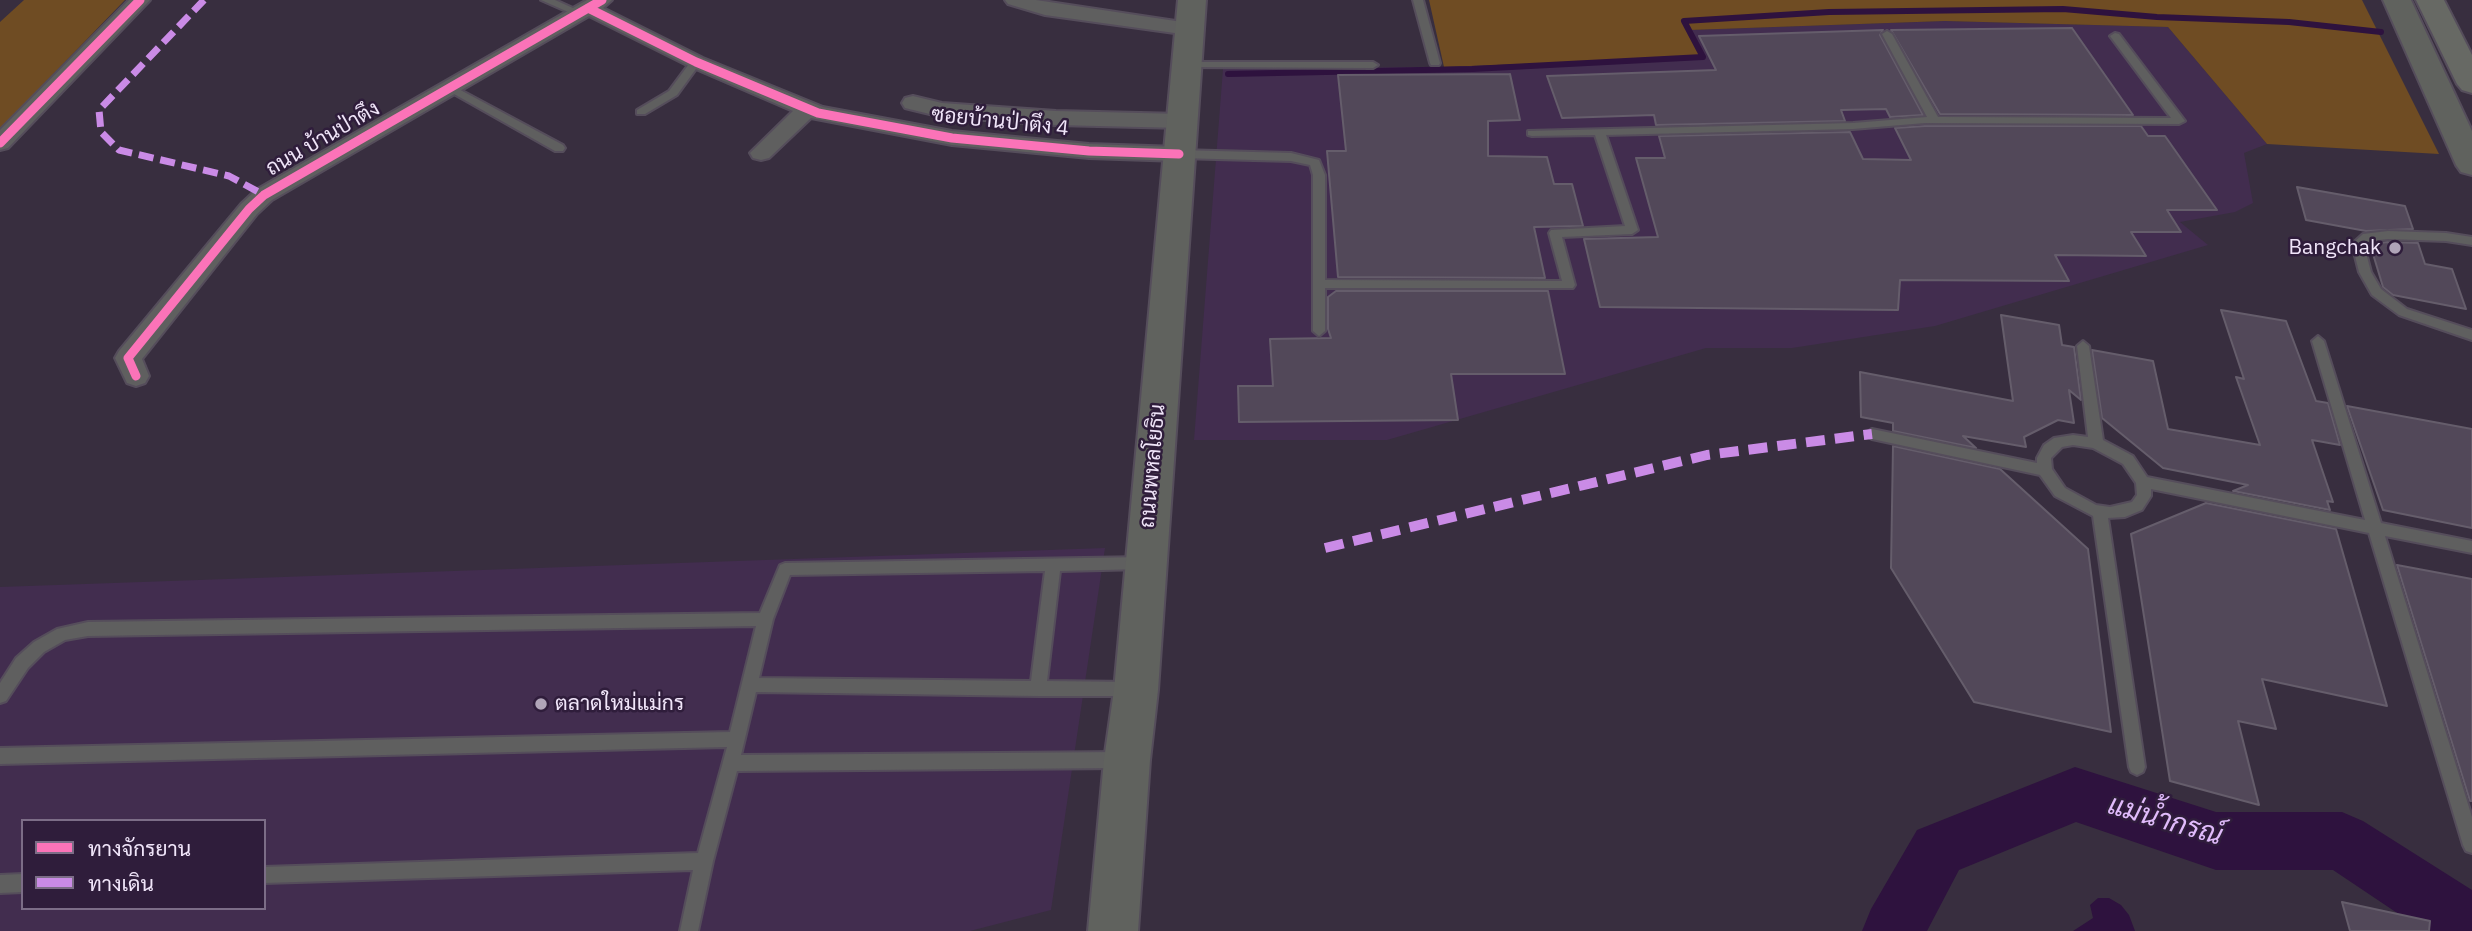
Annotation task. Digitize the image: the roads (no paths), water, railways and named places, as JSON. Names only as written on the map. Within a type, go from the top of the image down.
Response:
[{"type":"main road","points":[[2397,0],[2472,165]]},
{"type":"main road","points":[[2430,0],[2472,85]]},
{"type":"main road","name":"ถนนพหลโยธิน","points":[[1113,931],[1127,760],[1136,690],[1189,31]]},
{"type":"street","points":[[0,143],[140,0]]},
{"type":"street","points":[[1015,0],[1045,9],[1189,31]]},
{"type":"street","name":"ซอยบ้านป่าตึง 4","points":[[590,7],[696,62],[813,111],[951,138],[1090,151],[1180,138]]},
{"type":"street","name":"ถนน บ้านป่าตึง","points":[[136,376],[128,358],[249,209],[264,195],[590,7]]},
{"type":"street","points":[[912,103],[942,110],[1056,118],[1180,138]]},
{"type":"street","points":[[761,153],[813,111]]},
{"type":"lane","points":[[546,0],[590,7]]},
{"type":"lane","points":[[1418,0],[1435,63]]},
{"type":"lane","points":[[1189,31],[1373,65]]},
{"type":"lane","points":[[1887,34],[1934,120]]},
{"type":"lane","points":[[1532,133],[1853,126],[1934,120],[2179,121],[2115,36]]},
{"type":"lane","points":[[641,112],[673,93],[696,62]]},
{"type":"lane","points":[[451,88],[559,148]]},
{"type":"lane","points":[[1320,284],[1569,285],[1555,233],[1632,230],[1600,133]]},
{"type":"lane","points":[[1180,138],[1315,163],[1320,175],[1319,331]]},
{"type":"lane","points":[[2472,241],[2446,237],[2388,235],[2367,237],[2358,244],[2365,272],[2376,292],[2403,312],[2472,335]]},
{"type":"lane","points":[[2318,341],[2472,845]]},
{"type":"lane","points":[[2083,346],[2096,443]]},
{"type":"lane","points":[[1872,434],[2045,470]]},
{"type":"lane","points":[[2073,440],[2096,443],[2128,460],[2143,482],[2144,496],[2137,506],[2125,511],[2099,511],[2075,502],[2060,492],[2045,470],[2044,458],[2049,449],[2059,442],[2073,440]]},
{"type":"lane","points":[[2143,482],[2472,547]]},
{"type":"lane","points":[[2099,511],[2137,767]]},
{"type":"lane","points":[[689,931],[765,619],[785,569],[1145,563]]},
{"type":"lane","points":[[1038,689],[1053,565]]},
{"type":"lane","points":[[0,696],[22,663],[39,646],[62,634],[88,629],[765,619]]},
{"type":"lane","points":[[750,685],[1136,690]]},
{"type":"lane","points":[[0,756],[736,739]]},
{"type":"lane","points":[[731,763],[1127,760]]},
{"type":"lane","points":[[266,875],[704,861]]},
{"type":"lane","points":[[0,884],[21,883]]},
{"type":"waterway","points":[[1228,74],[1472,69],[1703,57],[1684,21],[1829,12],[2063,9],[2157,17],[2289,22],[2381,32]]},
{"type":"waterway","name":"แม่น้ำกรณ์","points":[[1893,931],[1938,850],[2075,794],[2216,841],[2342,841],[2472,926]]},
{"type":"place","name":"Bangchak","points":[[2395,248]]},
{"type":"place","name":"ตลาดใหม่แม่กร","points":[[541,704]]}]
